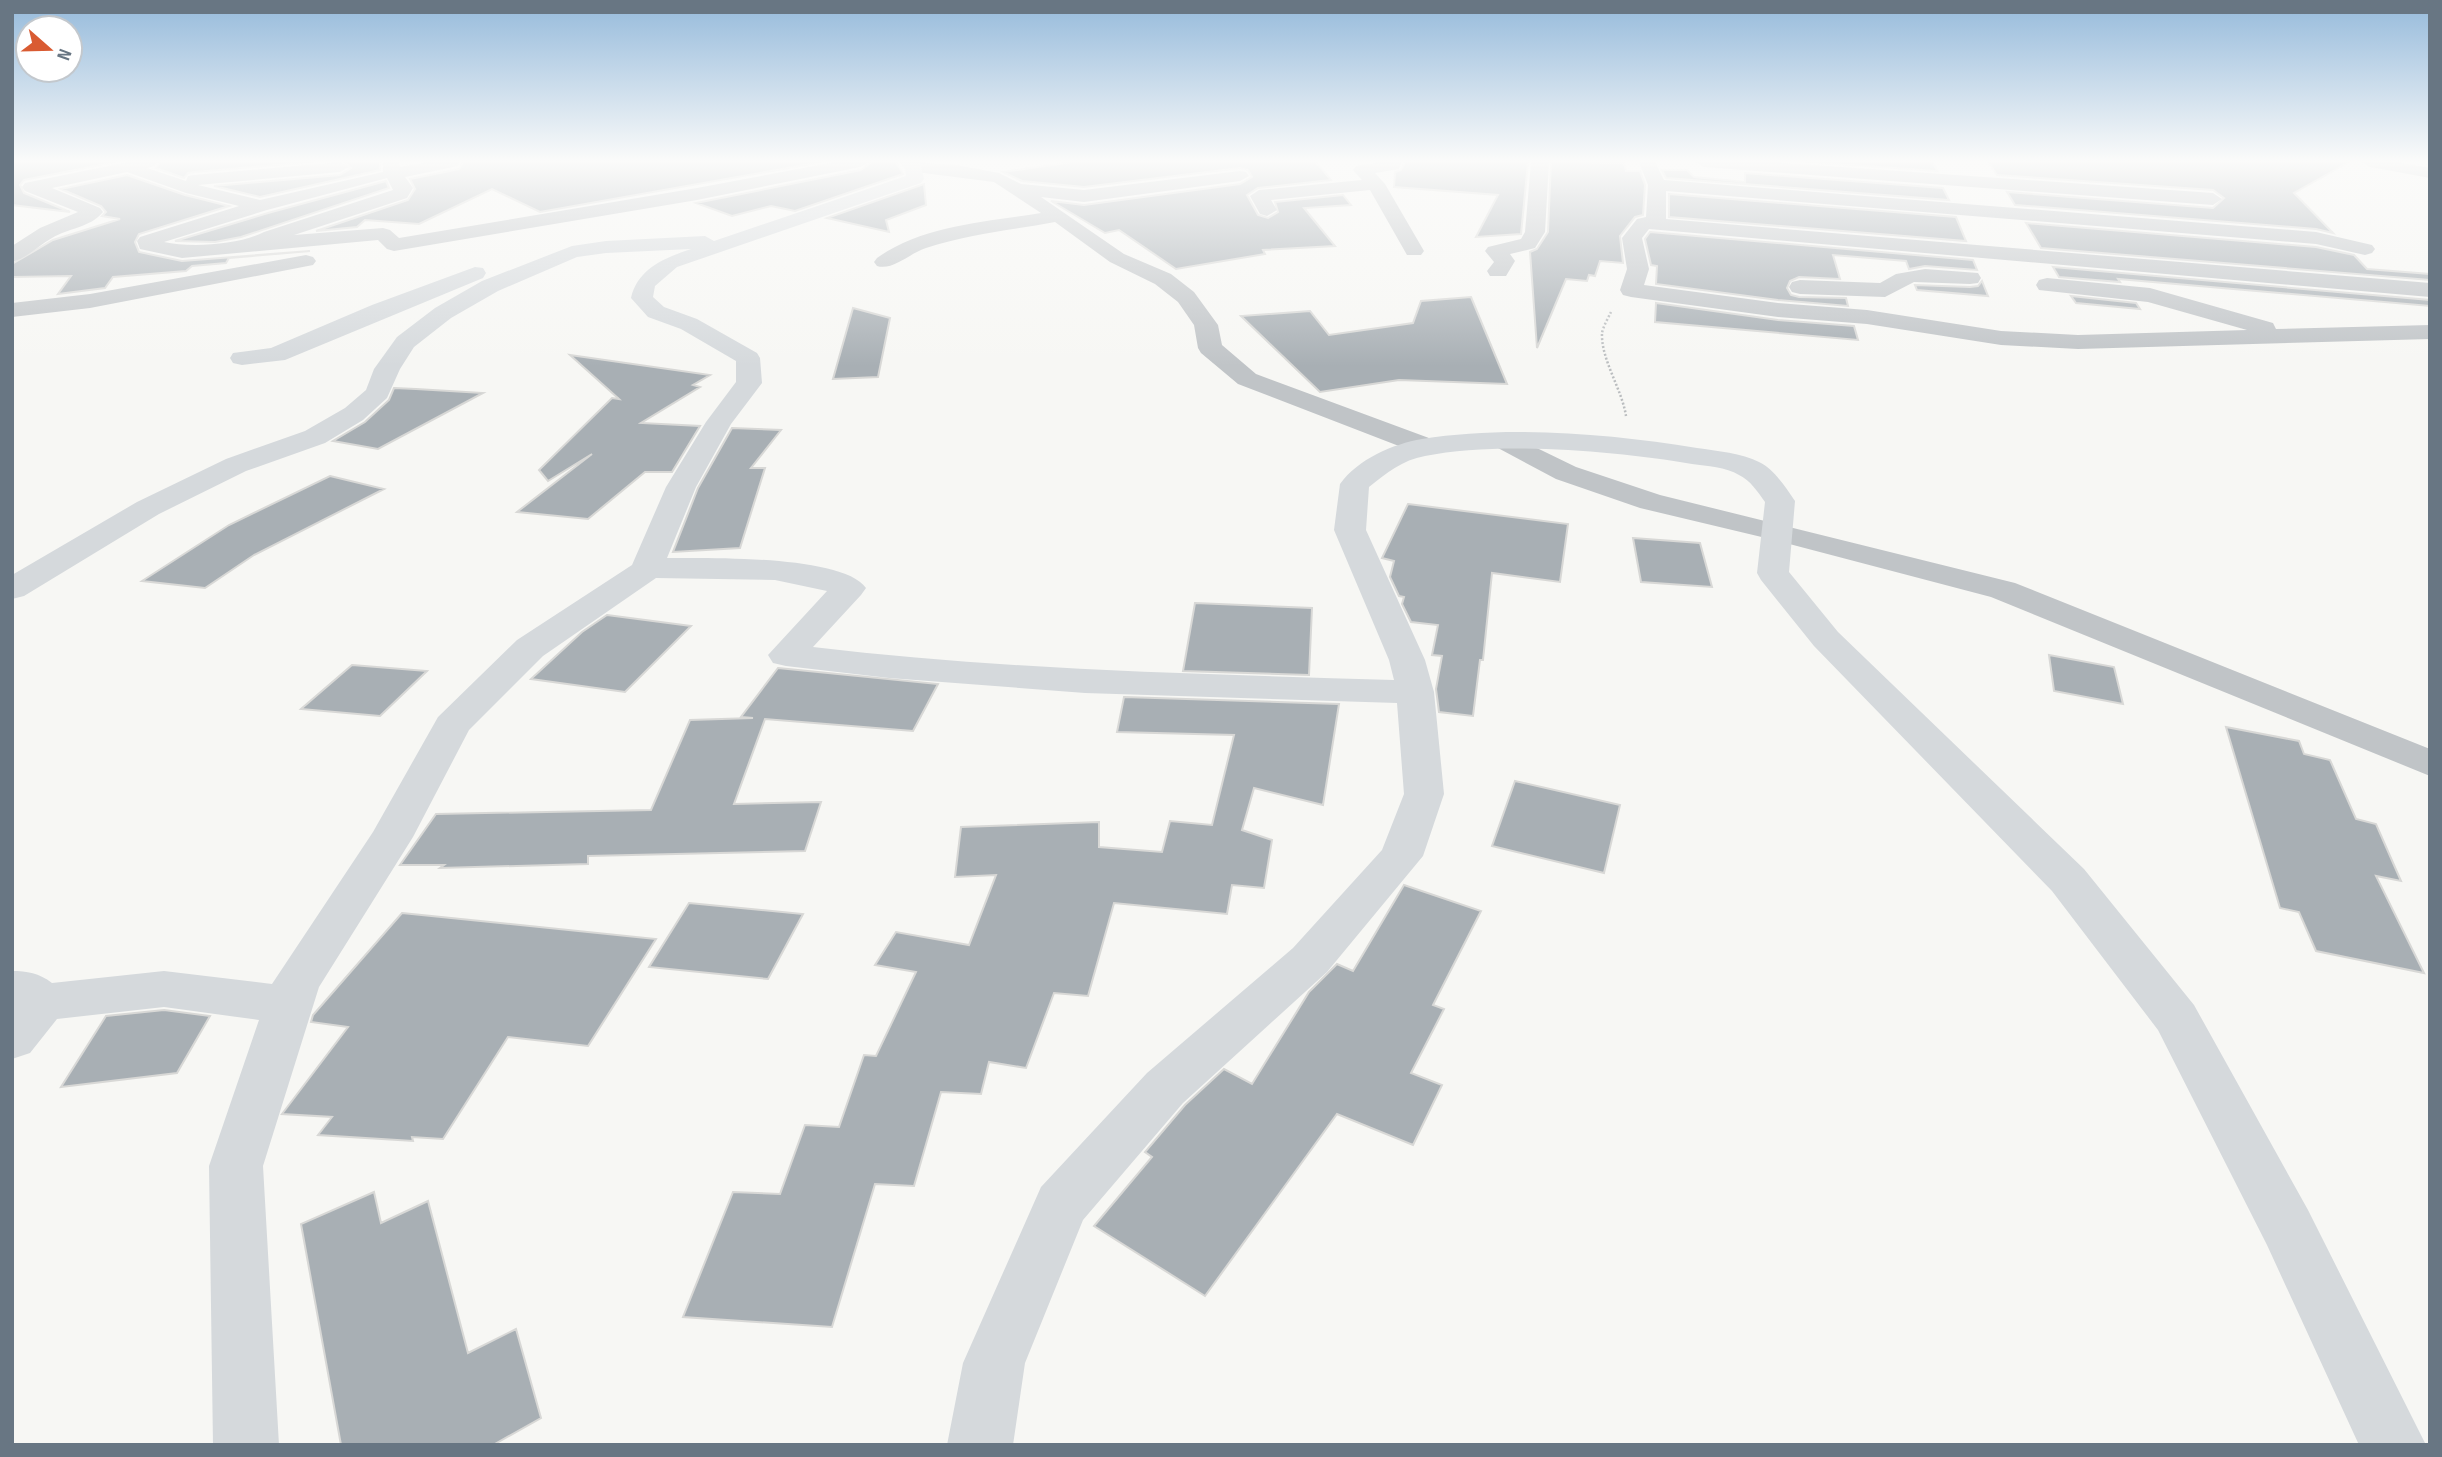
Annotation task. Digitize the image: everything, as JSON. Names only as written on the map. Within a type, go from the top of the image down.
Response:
[{"type":"street","points":[[12,256],[53,230]]},
{"type":"street","points":[[183,230],[147,241],[147,244],[182,252],[383,234],[394,245]]},
{"type":"street","points":[[256,244],[289,230]]},
{"type":"street","points":[[12,310],[90,301],[483,230]]},
{"type":"street","points":[[246,1445],[236,1166],[296,984],[392,837],[452,725],[530,648],[639,577],[647,568],[681,486],[713,432],[749,383],[748,358],[689,324],[656,312],[642,298],[645,284],[670,263],[767,230]]},
{"type":"street","points":[[884,262],[892,254],[932,240],[985,230]]},
{"type":"street","points":[[1078,230],[1117,258],[1163,279],[1186,298],[1206,325],[1210,348],[1247,379],[1427,447]]},
{"type":"street","points":[[1402,230],[1414,251]]},
{"type":"street","points":[[1498,271],[1505,261],[1495,251],[1528,244],[1535,230]]},
{"type":"street","points":[[1634,279],[1632,238],[1638,230]]},
{"type":"street","points":[[1726,230],[2430,290]]},
{"type":"street","points":[[2218,230],[2316,238],[2365,249]]},
{"type":"street","points":[[242,358],[276,355],[380,310],[512,261],[559,257],[607,247],[735,241]]},
{"type":"street","points":[[12,589],[148,508],[236,465],[315,437],[354,414],[378,393],[387,369],[405,342],[443,313],[490,286],[559,257]]},
{"type":"street","points":[[1780,285],[1885,290],[1895,281],[1919,274],[1991,280]]},
{"type":"street","points":[[1634,279],[1733,282]]},
{"type":"street","points":[[1634,279],[1778,310],[1867,317],[2001,338],[2078,342],[2430,332]]},
{"type":"street","points":[[2030,284],[2150,295],[2290,336]]},
{"type":"street","points":[[980,1445],[994,1363],[1061,1205],[1164,1088],[1310,960],[1401,856],[1424,794],[1415,692],[1407,660],[1350,530],[1355,484],[1394,455],[1440,444],[1508,442],[1686,453],[1750,468],[1780,501],[1773,573],[1826,639],[2068,880],[2176,1018],[2288,1228],[2393,1445]]},
{"type":"street","points":[[1776,531],[2003,590],[2430,764]]},
{"type":"street","points":[[647,568],[765,570],[825,578],[849,588],[786,655],[889,667],[1084,682],[1415,692]]},
{"type":"street","points":[[12,1039],[28,995],[164,989],[289,1005]]},
{"type":"path","points":[[1627,426],[1623,396],[1607,362],[1602,332],[1617,299],[1634,279]]},
{"type":"building","points":[[85,230],[152,230],[139,234],[135,242],[139,252],[182,261],[310,251],[229,258],[226,263],[192,266],[186,271],[113,277],[105,288],[58,294],[71,276],[12,277],[12,264],[53,240]]},
{"type":"building","points":[[212,230],[262,230],[215,242],[175,241]]},
{"type":"building","points":[[1100,230],[1322,230],[1335,246],[1263,250],[1265,254],[1176,269],[1119,230],[1105,233]]},
{"type":"building","points":[[1480,230],[1521,230],[1521,234],[1476,237]]},
{"type":"building","points":[[1625,230],[1620,236],[1623,263],[1600,261],[1595,276],[1589,275],[1587,281],[1566,279],[1537,348],[1530,252],[1537,249],[1548,232]]},
{"type":"building","points":[[1830,230],[1961,230],[1966,241]]},
{"type":"building","points":[[2030,230],[2111,230],[2316,247],[2354,255],[2367,269],[2430,274],[2430,280],[2041,248]]},
{"type":"building","points":[[1650,232],[1973,260],[1977,270],[1925,266],[1909,269],[1906,261],[1833,255],[1840,279],[1799,277],[1790,281],[1787,288],[1791,295],[1799,297],[1846,298],[1848,306],[1778,300],[1656,284],[1657,266],[1651,265],[1645,239]]},
{"type":"building","points":[[2053,267],[2430,300],[2430,306],[2118,279],[2120,282],[2059,277]]},
{"type":"building","points":[[1982,281],[1988,296],[1917,290],[1915,285],[1970,287],[1978,286]]},
{"type":"building","points":[[2071,296],[2136,303],[2140,309],[2076,303]]},
{"type":"building","points":[[1471,297],[1507,384],[1399,380],[1320,392],[1241,316],[1310,311],[1329,335],[1413,323],[1421,301]]},
{"type":"building","points":[[1656,303],[1778,320],[1854,326],[1858,340],[1655,322]]},
{"type":"building","points":[[853,308],[890,318],[878,377],[833,379]]},
{"type":"building","points":[[570,355],[710,375],[693,385],[700,387],[641,423],[700,426],[672,472],[645,472],[588,519],[517,512],[592,454],[548,481],[539,470],[612,398],[619,399]]},
{"type":"building","points":[[394,388],[483,393],[378,449],[333,441],[365,422],[389,400]]},
{"type":"building","points":[[732,428],[781,430],[751,468],[765,468],[740,548],[673,552],[698,488]]},
{"type":"building","points":[[330,476],[384,489],[254,555],[205,588],[142,581],[229,525]]},
{"type":"building","points":[[1408,504],[1568,524],[1560,582],[1492,573],[1483,660],[1480,660],[1473,716],[1439,712],[1436,689],[1442,656],[1432,655],[1438,625],[1411,622],[1402,604],[1404,597],[1399,596],[1390,577],[1394,561],[1382,558]]},
{"type":"building","points":[[1633,538],[1700,543],[1712,587],[1641,582]]},
{"type":"building","points":[[1195,603],[1312,608],[1309,675],[1183,671]]},
{"type":"building","points":[[607,615],[691,626],[625,692],[531,679],[582,632]]},
{"type":"building","points":[[2049,655],[2114,667],[2123,704],[2054,691]]},
{"type":"building","points":[[352,665],[427,671],[380,716],[301,709]]},
{"type":"building","points":[[778,668],[938,684],[913,731],[765,719],[734,804],[821,802],[805,851],[588,856],[588,864],[440,868],[444,865],[400,865],[436,814],[651,810],[690,720],[753,718],[741,717]]},
{"type":"building","points":[[1124,697],[1339,704],[1323,805],[1254,788],[1242,830],[1272,840],[1264,888],[1232,885],[1227,914],[1114,903],[1088,996],[1054,993],[1026,1068],[989,1062],[981,1094],[941,1092],[914,1186],[875,1184],[832,1327],[683,1317],[733,1192],[780,1194],[805,1125],[839,1127],[864,1055],[876,1056],[916,972],[875,965],[896,932],[969,945],[996,875],[955,877],[961,827],[1099,822],[1099,847],[1162,852],[1170,821],[1212,825],[1234,735],[1117,732]]},
{"type":"building","points":[[2226,727],[2299,741],[2304,754],[2330,760],[2356,819],[2376,824],[2401,881],[2376,876],[2424,973],[2316,951],[2299,912],[2280,908]]},
{"type":"building","points":[[1515,781],[1620,805],[1604,873],[1492,846]]},
{"type":"building","points":[[1404,885],[1481,911],[1433,1005],[1444,1009],[1411,1073],[1442,1085],[1413,1145],[1337,1114],[1205,1296],[1094,1226],[1152,1157],[1145,1152],[1185,1105],[1224,1069],[1252,1084],[1309,992],[1337,964],[1353,971]]},
{"type":"building","points":[[689,903],[803,914],[768,979],[649,967]]},
{"type":"building","points":[[402,913],[656,939],[588,1046],[508,1037],[443,1139],[412,1137],[413,1141],[318,1135],[332,1117],[282,1114],[348,1027],[311,1022],[313,1015]]},
{"type":"building","points":[[164,1010],[210,1016],[177,1073],[61,1087],[106,1016]]},
{"type":"building","points":[[374,1192],[381,1223],[428,1201],[468,1353],[516,1329],[541,1418],[493,1445],[341,1445],[301,1224]]}]
